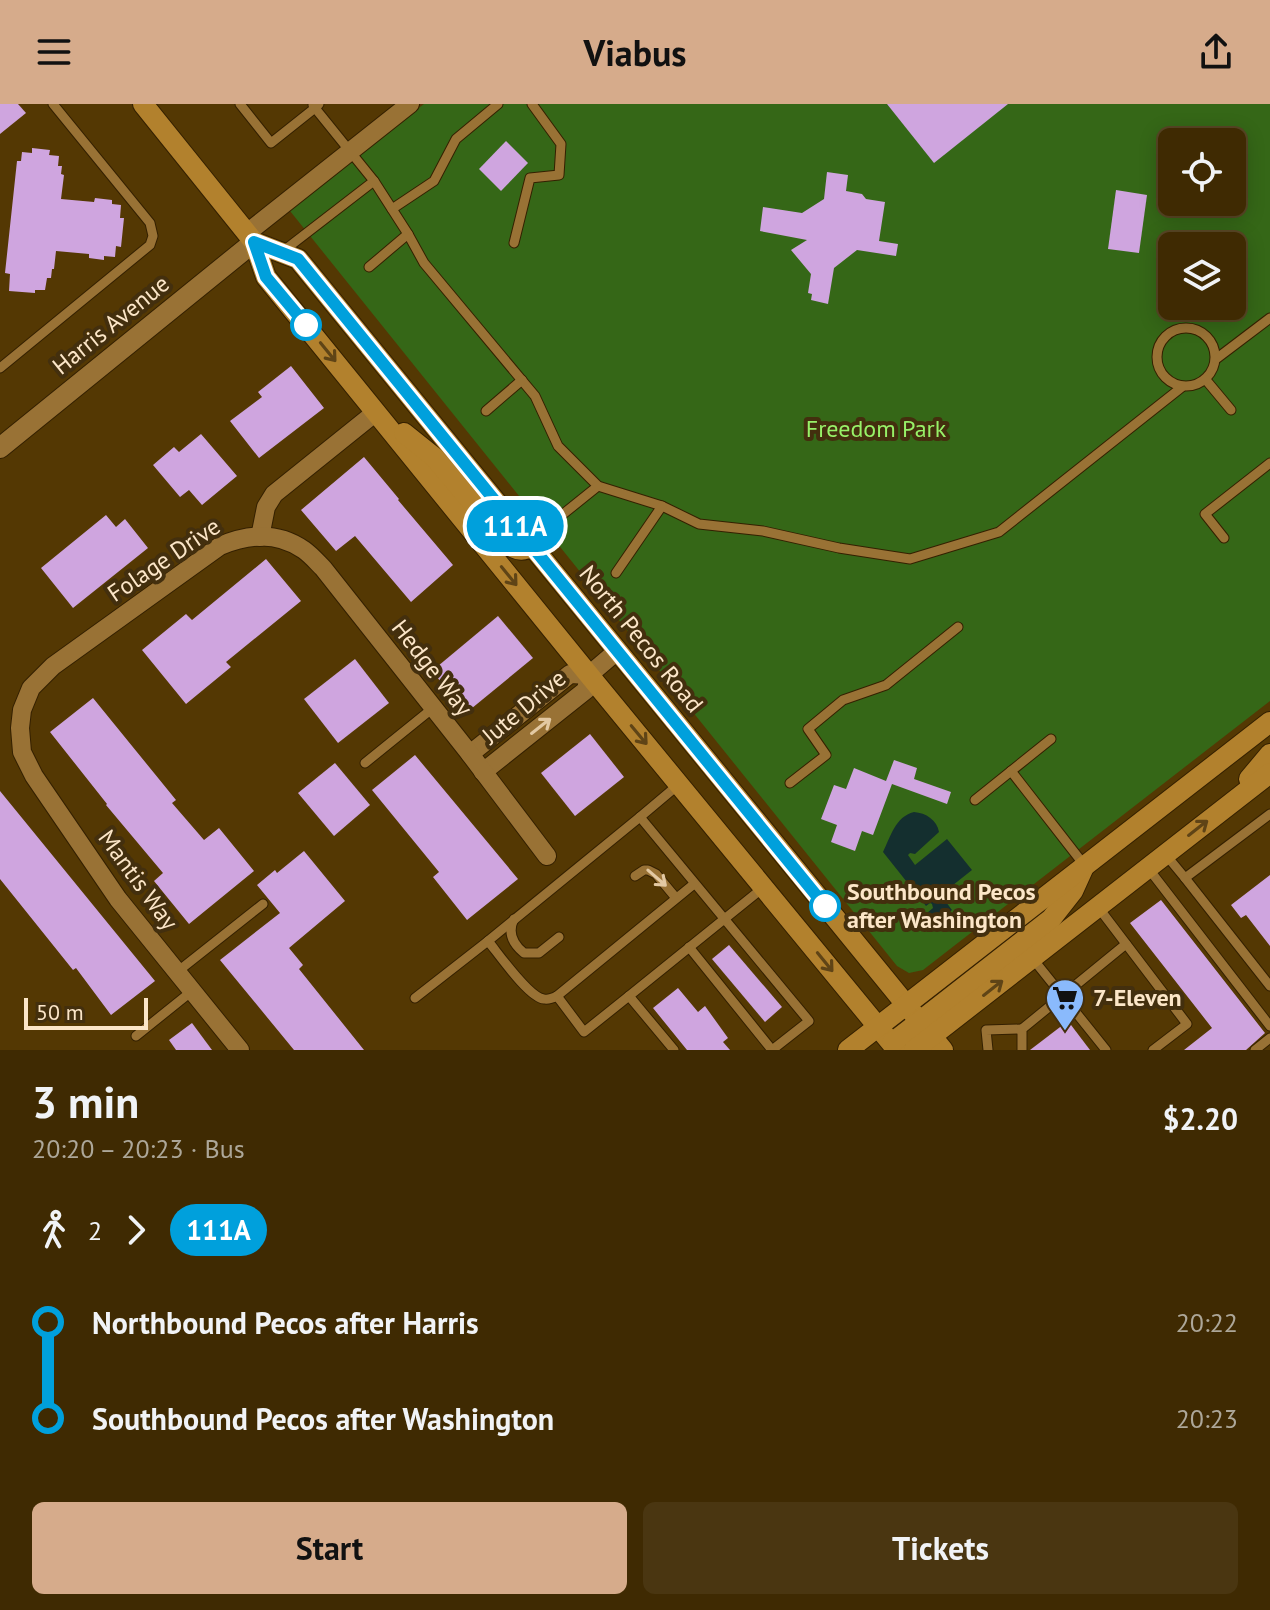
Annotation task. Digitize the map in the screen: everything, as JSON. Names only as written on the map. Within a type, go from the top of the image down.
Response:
[{"type":"main road","points":[[143,104],[250,238],[266,277],[894,1046],[931,1036],[1051,919],[1073,891],[1085,866]]},
{"type":"main road","name":"North Pecos Road","points":[[250,238],[298,259],[931,1036]]},
{"type":"main road","points":[[376,412],[434,457],[508,545],[518,550],[532,546]]},
{"type":"main road","points":[[848,1050],[1270,722]]},
{"type":"main road","points":[[1226,807],[1270,754]]},
{"type":"main road","points":[[914,1050],[1270,773]]},
{"type":"street","name":"Harris Avenue","points":[[0,448],[350,151],[410,104]]},
{"type":"street","name":"Folage Drive","points":[[20,728],[22,710],[31,688],[53,666],[220,546],[241,537],[260,537],[266,507],[274,494],[376,412]]},
{"type":"street","name":"Hedge Way","points":[[260,537],[274,537],[304,550],[323,568],[547,856]]},
{"type":"street","name":"Jute Drive","points":[[483,772],[586,690],[589,675],[617,651]]},
{"type":"street","name":"Jute Drive","points":[[470,754],[570,674],[589,675]]},
{"type":"street","name":"Mantis Way","points":[[20,728],[22,752],[34,776],[118,899],[240,1050]]},
{"type":"lane","points":[[0,368],[150,245],[153,236],[150,223],[53,104]]},
{"type":"lane","points":[[240,104],[271,143],[315,105],[374,181],[424,263],[535,396],[558,446],[598,486],[662,506],[699,524],[763,531],[839,548],[910,559],[999,532],[1182,387]]},
{"type":"lane","points":[[392,209],[434,181],[456,139],[498,104]]},
{"type":"lane","points":[[514,243],[530,178],[559,175],[561,144],[532,104]]},
{"type":"lane","points":[[282,252],[374,181]]},
{"type":"lane","points":[[369,267],[408,234]]},
{"type":"lane","points":[[1216,359],[1270,318]]},
{"type":"lane","points":[[1185,328],[1204,333],[1215,349],[1216,359],[1213,371],[1206,380],[1182,387],[1165,378],[1159,370],[1157,351],[1167,335],[1185,328]]},
{"type":"lane","points":[[486,411],[522,380]]},
{"type":"lane","points":[[1206,380],[1231,410]]},
{"type":"lane","points":[[1224,538],[1205,514],[1270,463]]},
{"type":"lane","points":[[532,546],[542,531],[598,486]]},
{"type":"lane","points":[[616,573],[662,506]]},
{"type":"lane","points":[[790,783],[826,755],[808,729],[843,700],[886,685],[958,627]]},
{"type":"lane","points":[[365,763],[433,708]]},
{"type":"lane","points":[[975,800],[1051,739]]},
{"type":"lane","points":[[1011,771],[1085,866]]},
{"type":"lane","points":[[415,998],[680,784]]},
{"type":"lane","points":[[1185,878],[1270,814]]},
{"type":"lane","points":[[640,817],[809,1021],[772,1050],[689,947]]},
{"type":"lane","points":[[1165,854],[1270,986]]},
{"type":"lane","points":[[1148,868],[1270,1026]]},
{"type":"lane","points":[[635,876],[644,870],[653,871],[676,898]]},
{"type":"lane","points":[[488,941],[524,985],[538,998],[546,1000],[557,996],[694,884]]},
{"type":"lane","points":[[557,996],[584,1032],[764,887]]},
{"type":"lane","points":[[177,972],[263,904]]},
{"type":"lane","points":[[1098,907],[1187,1024],[1153,1050]]},
{"type":"lane","points":[[514,919],[511,934],[524,953],[539,953],[559,937]]},
{"type":"lane","points":[[988,1050],[986,1030],[1022,1029],[1126,944]]},
{"type":"lane","points":[[1032,958],[1106,1050]]},
{"type":"lane","points":[[136,1036],[192,991]]},
{"type":"lane","points":[[629,996],[674,1050]]},
{"type":"lane","points":[[1022,1029],[1022,1050]]},
{"type":"lane","points":[[1255,1050],[1270,1038]]},
{"type":"green space","name":"Freedom Park","points":[[424,104],[1270,104],[1270,701],[923,970],[909,973],[897,966],[286,206]]},
{"type":"water","points":[[914,812],[930,818],[939,832],[915,854],[908,855],[915,865],[947,839],[972,870],[943,893],[952,910],[935,923],[927,913],[933,908],[932,904],[926,906],[883,852],[898,823]]},
{"type":"building","points":[[0,104],[18,104],[26,113],[0,134]]},
{"type":"building","points":[[887,104],[1008,104],[934,163]]},
{"type":"building","points":[[506,141],[528,163],[501,191],[479,169]]},
{"type":"building","points":[[32,148],[50,150],[49,155],[59,156],[58,166],[62,166],[61,174],[64,175],[61,199],[112,200],[112,204],[121,205],[120,218],[124,218],[121,247],[116,246],[115,257],[104,256],[104,260],[89,258],[89,254],[56,251],[54,269],[51,278],[47,278],[45,290],[35,290],[35,293],[9,291],[10,274],[5,273],[17,161],[21,161],[22,152],[32,153]]},
{"type":"building","points":[[827,172],[848,175],[846,191],[885,202],[879,241],[898,244],[896,256],[857,250],[834,268],[828,304],[811,300],[812,294],[808,293],[811,274],[791,250],[807,240],[760,231],[763,207],[802,213],[824,199]]},
{"type":"building","points":[[1116,190],[1147,195],[1139,253],[1108,249]]},
{"type":"building","points":[[291,366],[324,408],[259,458],[230,421],[262,397],[258,392]]},
{"type":"building","points":[[201,434],[237,476],[202,505],[189,490],[180,497],[153,465],[174,447],[179,452]]},
{"type":"building","points":[[364,457],[453,565],[411,602],[355,536],[336,551],[301,510]]},
{"type":"building","points":[[106,515],[116,527],[125,519],[148,548],[73,608],[41,568]]},
{"type":"building","points":[[266,559],[301,601],[226,662],[231,667],[186,704],[142,650],[186,614],[192,620]]},
{"type":"building","points":[[498,616],[533,658],[466,713],[432,671]]},
{"type":"building","points":[[355,659],[389,703],[338,743],[304,699]]},
{"type":"building","points":[[93,698],[176,800],[172,803],[204,840],[219,828],[254,871],[189,924],[154,881],[163,873],[50,732]]},
{"type":"building","points":[[590,734],[624,777],[575,816],[541,773]]},
{"type":"building","points":[[415,755],[518,879],[467,920],[433,877],[439,872],[372,790]]},
{"type":"building","points":[[894,760],[917,768],[914,779],[951,792],[947,804],[892,784],[873,835],[862,831],[855,851],[831,842],[837,825],[821,819],[834,785],[846,789],[854,768],[886,781]]},
{"type":"building","points":[[335,763],[370,805],[334,836],[298,793]]},
{"type":"building","points":[[0,791],[155,981],[111,1015],[76,968],[73,970],[0,879]]},
{"type":"building","points":[[304,851],[345,901],[289,948],[303,965],[299,969],[364,1050],[294,1050],[220,960],[280,913],[257,885]]},
{"type":"building","points":[[1270,875],[1270,946],[1246,915],[1241,918],[1231,905]]},
{"type":"building","points":[[1161,900],[1265,1033],[1246,1050],[1184,1050],[1212,1028],[1130,923]]},
{"type":"building","points":[[729,945],[782,1007],[765,1022],[712,959]]},
{"type":"building","points":[[678,988],[698,1012],[705,1006],[728,1038],[723,1042],[730,1050],[687,1050],[653,1008]]},
{"type":"building","name":"7-Eleven","points":[[1068,1021],[1090,1050],[1030,1050]]},
{"type":"building","points":[[192,1023],[212,1050],[176,1050],[169,1040]]},
{"type":"bus line","name":"111A","points":[[306,325],[266,277],[254,242],[298,259],[825,906]]},
{"type":"place","name":"Southbound Pecos after Washington","points":[[825,906]]},
{"type":"place","name":"7-Eleven","points":[[1065,1032]]}]
